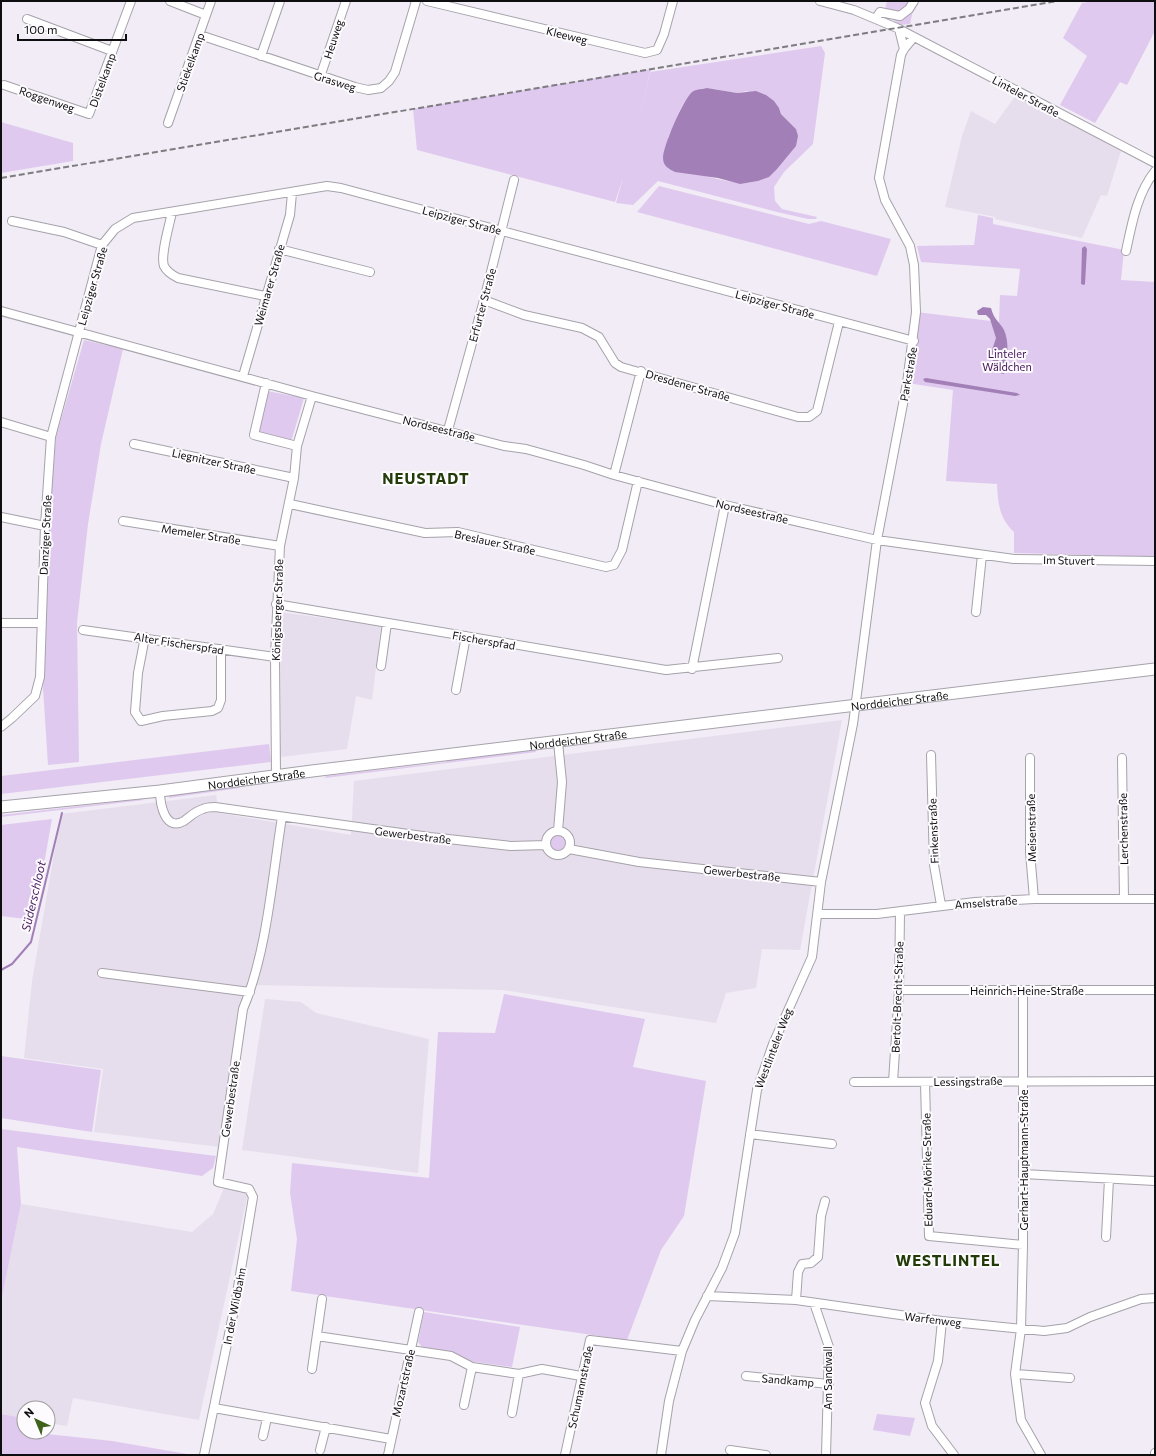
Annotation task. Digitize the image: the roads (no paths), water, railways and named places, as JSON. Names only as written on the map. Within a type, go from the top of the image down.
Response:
[{"type":"main road","name":"Norddeicher Straße","points":[[1,807],[160,791],[276,775],[1155,669]]},
{"type":"street","name":"Distelkamp","points":[[89,114],[131,1]]},
{"type":"street","points":[[170,1],[206,15]]},
{"type":"street","name":"Stiekelkamp","points":[[168,123],[211,1]]},
{"type":"street","points":[[261,56],[280,1]]},
{"type":"street","name":"Heuweg","points":[[320,77],[346,1]]},
{"type":"street","name":"Grasweg","points":[[200,35],[320,77],[368,90],[381,88],[395,72],[416,1]]},
{"type":"street","name":"Kleeweg","points":[[427,1],[645,53],[657,50],[664,34],[673,1]]},
{"type":"street","name":"Linteler Straße","points":[[820,1],[876,18],[898,28],[1155,163]]},
{"type":"street","points":[[876,18],[880,12],[900,16],[909,9],[914,1]]},
{"type":"street","points":[[27,19],[112,51]]},
{"type":"street","name":"Parkstraße","points":[[855,706],[877,540],[914,340],[916,297],[913,257],[905,236],[882,192],[879,178],[904,49],[898,28]]},
{"type":"street","name":"Parkstraße","points":[[904,49],[914,37]]},
{"type":"street","name":"Roggenweg","points":[[4,85],[89,114]]},
{"type":"street","points":[[1126,251],[1135,211],[1147,181],[1155,171]]},
{"type":"street","name":"Erfurter Straße","points":[[448,430],[484,300],[514,180]]},
{"type":"street","name":"Leipziger Straße","points":[[79,332],[102,245],[115,229],[133,218],[292,193],[327,186],[340,188],[501,230],[839,322],[914,340]]},
{"type":"street","name":"Weimarer Straße","points":[[243,376],[278,249],[290,215],[292,193]]},
{"type":"street","points":[[172,212],[164,254],[164,265],[170,274],[178,278],[265,296]]},
{"type":"street","points":[[12,221],[64,232],[102,245]]},
{"type":"street","points":[[278,249],[370,272]]},
{"type":"street","name":"Dresdener Straße","points":[[484,300],[524,315],[582,328],[599,337],[615,363],[621,367],[641,371],[798,417],[809,418],[817,411],[839,322]]},
{"type":"street","name":"Nordseestraße","points":[[1,311],[312,396],[584,465],[614,475],[725,505],[877,540]]},
{"type":"street","name":"Danziger Straße","points":[[1,726],[12,718],[35,696],[40,676],[45,526],[51,437],[79,332]]},
{"type":"street","points":[[614,475],[641,371]]},
{"type":"street","points":[[266,383],[254,435],[297,446]]},
{"type":"street","name":"Königsberger Straße","points":[[276,775],[275,657],[276,604],[280,546],[290,504],[297,446],[312,396]]},
{"type":"street","points":[[1,422],[51,437]]},
{"type":"street","name":"Liegnitzer Straße","points":[[134,444],[294,478]]},
{"type":"street","name":"Breslauer Straße","points":[[290,504],[425,533],[458,532],[606,567],[614,565],[622,550],[638,481]]},
{"type":"street","points":[[692,669],[725,505]]},
{"type":"street","points":[[1,517],[45,526]]},
{"type":"street","name":"Memeler Straße","points":[[123,521],[280,546]]},
{"type":"street","name":"Im Stuvert","points":[[877,540],[1014,558],[1155,562]]},
{"type":"street","points":[[976,612],[982,555]]},
{"type":"street","name":"Fischerspfad","points":[[276,604],[666,670],[692,669],[778,658]]},
{"type":"street","points":[[1,624],[41,623]]},
{"type":"street","points":[[381,666],[387,623]]},
{"type":"street","name":"Alter Fischerspfad","points":[[83,630],[145,637],[275,657]]},
{"type":"street","points":[[456,690],[466,636]]},
{"type":"street","points":[[145,637],[138,673],[135,712],[141,721],[163,716],[212,711],[218,708],[221,700],[220,649]]},
{"type":"street","name":"Westlinteler Weg","points":[[661,1455],[669,1401],[682,1351],[707,1296],[722,1268],[735,1233],[757,1090],[762,1072],[812,957],[821,882],[855,706]]},
{"type":"street","points":[[558,742],[562,782],[558,831]]},
{"type":"street","name":"Finkenstraße","points":[[931,755],[934,864],[941,905]]},
{"type":"street","name":"Meisenstraße","points":[[1030,758],[1030,852],[1034,899]]},
{"type":"street","name":"Lerchenstraße","points":[[1122,758],[1124,899]]},
{"type":"street","name":"Gewerbestraße","points":[[160,791],[163,811],[166,818],[172,823],[178,823],[203,808],[215,807],[371,830],[497,845],[546,845],[550,852],[557,855],[565,853],[569,849],[639,862],[821,882]]},
{"type":"street","name":"Gewerbestraße","points":[[218,1182],[242,1009],[250,992],[260,953],[282,817]]},
{"type":"street","points":[[546,845],[549,835],[558,831],[564,832],[569,837],[569,849]]},
{"type":"street","name":"Amselstraße","points":[[818,914],[877,914],[900,912],[941,905],[1034,899],[1155,899]]},
{"type":"street","name":"Bertolt-Brecht-Straße","points":[[893,1082],[899,990],[900,912]]},
{"type":"street","points":[[102,973],[250,992]]},
{"type":"street","name":"Heinrich-Heine-Straße","points":[[899,990],[1155,990]]},
{"type":"street","name":"Gerhart-Hauptmann-Straße","points":[[1023,990],[1023,1245],[1021,1329],[1015,1374],[1021,1420],[1041,1455]]},
{"type":"street","name":"Lessingstraße","points":[[854,1082],[1155,1081]]},
{"type":"street","name":"Eduard-Mörike-Straße","points":[[925,1082],[929,1236],[1023,1245]]},
{"type":"street","points":[[750,1134],[832,1144]]},
{"type":"street","points":[[1023,1174],[1155,1181]]},
{"type":"street","points":[[1106,1237],[1109,1179]]},
{"type":"street","name":"In der Wildbahn","points":[[204,1455],[235,1305],[253,1197],[249,1189],[218,1182]]},
{"type":"street","points":[[796,1300],[798,1272],[802,1264],[811,1263],[818,1257],[820,1216],[825,1202]]},
{"type":"street","name":"Warfenweg","points":[[707,1296],[796,1300],[814,1304],[942,1321],[1044,1331],[1067,1328],[1090,1317],[1140,1300],[1155,1298]]},
{"type":"street","points":[[312,1369],[322,1299]]},
{"type":"street","name":"Am Sandwall","points":[[814,1304],[829,1347],[826,1455]]},
{"type":"street","name":"Mozartstraße","points":[[388,1455],[419,1312]]},
{"type":"street","points":[[942,1321],[938,1361],[925,1403],[932,1426],[954,1455]]},
{"type":"street","points":[[317,1336],[451,1356],[472,1367],[520,1374],[542,1369],[581,1376]]},
{"type":"street","name":"Schumannstraße","points":[[565,1455],[590,1340],[682,1351]]},
{"type":"street","points":[[464,1406],[472,1367]]},
{"type":"street","points":[[512,1413],[520,1374]]},
{"type":"street","points":[[1015,1374],[1070,1378]]},
{"type":"street","name":"Sandkamp","points":[[746,1376],[829,1384]]},
{"type":"street","points":[[214,1408],[391,1439]]},
{"type":"street","points":[[263,1436],[267,1418]]},
{"type":"street","points":[[320,1450],[326,1427]]},
{"type":"street","points":[[730,1450],[766,1455]]},
{"type":"waterway","name":"Süderschloot","points":[[1,970],[12,964],[31,942],[62,813]]},
{"type":"railway","points":[[1,178],[1058,1]]},
{"type":"district","name":"NEUSTADT","points":[[426,478]]},
{"type":"district","name":"WESTLINTEL","points":[[948,1260]]},
{"type":"park label","name":"Linteler Wäldchen","points":[[1007,359]]}]
